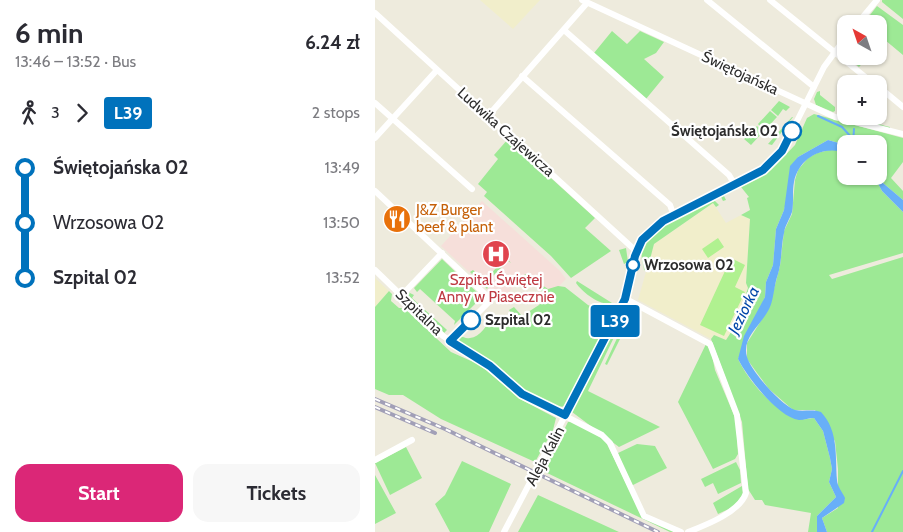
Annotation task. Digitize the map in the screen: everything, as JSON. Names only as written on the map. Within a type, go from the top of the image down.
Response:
[{"type":"street","points":[[707,0],[814,87]]},
{"type":"street","points":[[770,0],[863,75]]},
{"type":"street","points":[[864,15],[876,0]]},
{"type":"street","points":[[488,116],[564,30],[585,2]]},
{"type":"street","name":"Świętojańska","points":[[585,2],[845,121],[903,134]]},
{"type":"street","name":"Ludwika Czajewicza","points":[[375,13],[636,251]]},
{"type":"street","points":[[564,30],[729,175],[735,185]]},
{"type":"street","name":"Aleja Kalin","points":[[504,532],[540,466],[625,299],[636,251],[652,229],[763,170],[774,160],[782,151],[814,87],[837,49]]},
{"type":"street","points":[[375,138],[437,70]]},
{"type":"street","points":[[522,76],[670,205],[674,216]]},
{"type":"street","points":[[887,94],[903,107]]},
{"type":"street","points":[[375,103],[472,189]]},
{"type":"street","points":[[375,191],[485,293],[487,304],[450,341]]},
{"type":"street","points":[[401,296],[441,253]]},
{"type":"street","name":"Szpitalna","points":[[375,270],[450,341],[490,366],[522,394],[603,435],[610,443],[646,517],[681,532]]},
{"type":"street","points":[[625,299],[708,341],[737,415],[746,493],[738,506],[688,532]]},
{"type":"street","points":[[375,460],[412,440]]},
{"type":"shaded area","points":[[480,0],[540,0],[513,29]]},
{"type":"shaded area","name":"Szpital Świętej Anny w Piasecznie","points":[[482,201],[560,271],[566,279],[548,297],[538,286],[524,276],[500,301],[441,246]]},
{"type":"shaded area","points":[[713,203],[726,223],[741,215],[750,219],[746,283],[748,288],[735,326],[726,340],[714,335],[711,339],[638,300],[654,244]]},
{"type":"shaded area","points":[[375,278],[389,291],[375,307]]},
{"type":"green space","points":[[882,0],[903,0],[903,19],[882,2]]},
{"type":"green space","points":[[877,6],[903,25],[903,55],[887,42],[887,15],[870,15]]},
{"type":"green space","points":[[612,31],[627,44],[640,31],[664,42],[656,53],[644,59],[664,77],[646,99],[594,53]]},
{"type":"green space","points":[[820,91],[820,95],[835,107],[835,111],[833,112],[816,105],[814,99],[817,92]]},
{"type":"green space","points":[[779,101],[790,107],[786,111],[783,109],[778,116],[771,110]]},
{"type":"green space","points":[[770,111],[777,117],[764,131],[758,124]]},
{"type":"green space","points":[[814,114],[837,120],[837,125],[855,125],[903,138],[903,162],[891,178],[903,191],[903,200],[885,185],[887,185],[887,135],[837,135],[837,142],[828,140],[798,157],[784,210],[776,229],[773,265],[766,282],[765,297],[738,359],[756,387],[773,404],[793,416],[804,419],[814,418],[823,431],[832,469],[829,482],[836,497],[817,516],[817,532],[808,532],[811,513],[765,505],[762,500],[755,500],[748,489],[742,422],[711,339],[714,335],[726,340],[735,326],[748,288],[746,283],[750,219],[741,215],[750,210],[747,198],[749,197],[741,187],[724,196],[726,200],[723,201],[721,197],[771,170],[795,145],[807,118]]},
{"type":"green space","points":[[792,117],[772,145],[768,144]]},
{"type":"green space","points":[[872,125],[890,127],[890,130]]},
{"type":"green space","points":[[757,126],[763,132],[751,145],[744,139]]},
{"type":"green space","points":[[508,139],[595,218],[585,228],[611,251],[571,278],[551,256],[484,196],[487,192],[478,184],[498,159],[494,155]]},
{"type":"green space","points":[[837,150],[837,185],[879,185],[882,191],[903,212],[903,253],[829,275],[832,279],[903,257],[903,532],[827,532],[822,518],[838,508],[838,469],[835,441],[815,410],[793,410],[769,389],[747,359],[747,343],[769,308],[780,266],[784,231],[792,214],[795,180],[798,170],[808,158],[817,153]]},
{"type":"green space","points":[[715,201],[719,205],[716,207],[713,203],[654,244],[647,271],[644,270],[641,256],[642,251],[653,235],[685,213]]},
{"type":"green space","points":[[718,238],[724,247],[708,258],[702,249]]},
{"type":"green space","points":[[626,248],[628,262],[624,264],[619,250]]},
{"type":"green space","points":[[506,257],[511,263],[508,261],[490,279],[492,283],[487,278]]},
{"type":"green space","points":[[731,258],[745,265],[735,287],[745,292],[724,336],[700,325]]},
{"type":"green space","points":[[442,259],[482,297],[454,325],[455,321],[420,289],[417,292],[414,288]]},
{"type":"green space","points":[[473,270],[489,285],[487,289],[470,272]]},
{"type":"green space","points":[[525,274],[548,289],[558,286],[565,287],[588,305],[606,314],[613,313],[610,321],[606,323],[604,333],[566,406],[556,407],[535,398],[487,360],[457,342],[456,339],[459,337],[474,337],[486,327],[491,316],[499,324],[511,313],[509,310],[514,307],[522,316],[539,305],[547,295],[524,276]]},
{"type":"green space","points":[[577,281],[612,303],[603,303],[592,298],[579,287],[576,283]]},
{"type":"green space","points":[[389,291],[392,294],[391,301],[399,308],[404,308],[451,352],[480,365],[520,399],[556,418],[553,430],[535,462],[441,419],[403,395],[389,395],[375,389],[375,307]]},
{"type":"green space","points":[[408,292],[414,295],[412,298],[447,330],[444,333],[408,300]]},
{"type":"green space","points":[[632,305],[638,310],[634,311],[607,365],[605,364],[626,319],[625,316]]},
{"type":"green space","points":[[616,327],[619,327],[588,391],[660,427],[619,447],[572,412]]},
{"type":"green space","points":[[706,344],[711,351],[715,370],[736,420],[738,454],[735,459],[713,469],[678,402]]},
{"type":"green space","points":[[573,421],[605,440],[641,514],[677,532],[670,532],[545,472],[545,467],[568,422]]},
{"type":"green space","points":[[637,444],[655,446],[667,468],[631,486],[618,453]]},
{"type":"green space","points":[[406,447],[422,478],[390,495],[375,463]]},
{"type":"green space","points":[[462,461],[511,484],[489,532],[450,532],[435,504],[445,495]]},
{"type":"green space","points":[[736,462],[740,470],[741,483],[718,494],[713,483],[705,487],[701,479]]},
{"type":"green space","points":[[375,475],[396,513],[375,524]]},
{"type":"green space","points":[[742,486],[743,495],[733,507],[718,514],[713,503]]},
{"type":"green space","points":[[538,495],[619,532],[518,532]]},
{"type":"water","points":[[828,140],[837,142],[837,151],[821,152],[814,155],[801,166],[797,173],[793,185],[792,212],[783,238],[779,269],[770,307],[750,337],[746,350],[747,357],[754,370],[782,402],[795,410],[821,412],[831,427],[835,444],[837,482],[845,498],[844,503],[822,518],[827,532],[817,532],[817,516],[836,497],[829,482],[832,469],[823,431],[814,418],[799,420],[782,412],[748,376],[738,359],[744,336],[765,297],[766,282],[773,265],[776,229],[784,210],[790,166],[798,157]]},
{"type":"water","points":[[879,185],[885,185],[903,200],[903,212],[882,191]]},
{"type":"waterway","points":[[818,116],[842,127],[849,135]]},
{"type":"waterway","points":[[854,129],[854,135]]},
{"type":"waterway","points":[[872,532],[903,471]]},
{"type":"railway","points":[[375,399],[445,429],[658,532]]},
{"type":"railway","points":[[375,407],[435,433]]},
{"type":"bus line","name":"L39","points":[[471,320],[450,341],[490,366],[522,394],[565,415],[625,299],[636,251],[642,240],[663,221],[763,170],[782,151],[792,131]]},
{"type":"place","name":"Świętojańska 02","points":[[792,131]]},
{"type":"place","name":"J&Z Burger beef & plant","points":[[397,219]]},
{"type":"place","name":"Szpital Świętej Anny w Piasecznie","points":[[496,254]]},
{"type":"place","name":"Wrzosowa 02","points":[[633,265]]},
{"type":"place","name":"Szpital 02","points":[[471,320]]},
{"type":"water label","name":"Jeziorka","points":[[743,310]]}]
